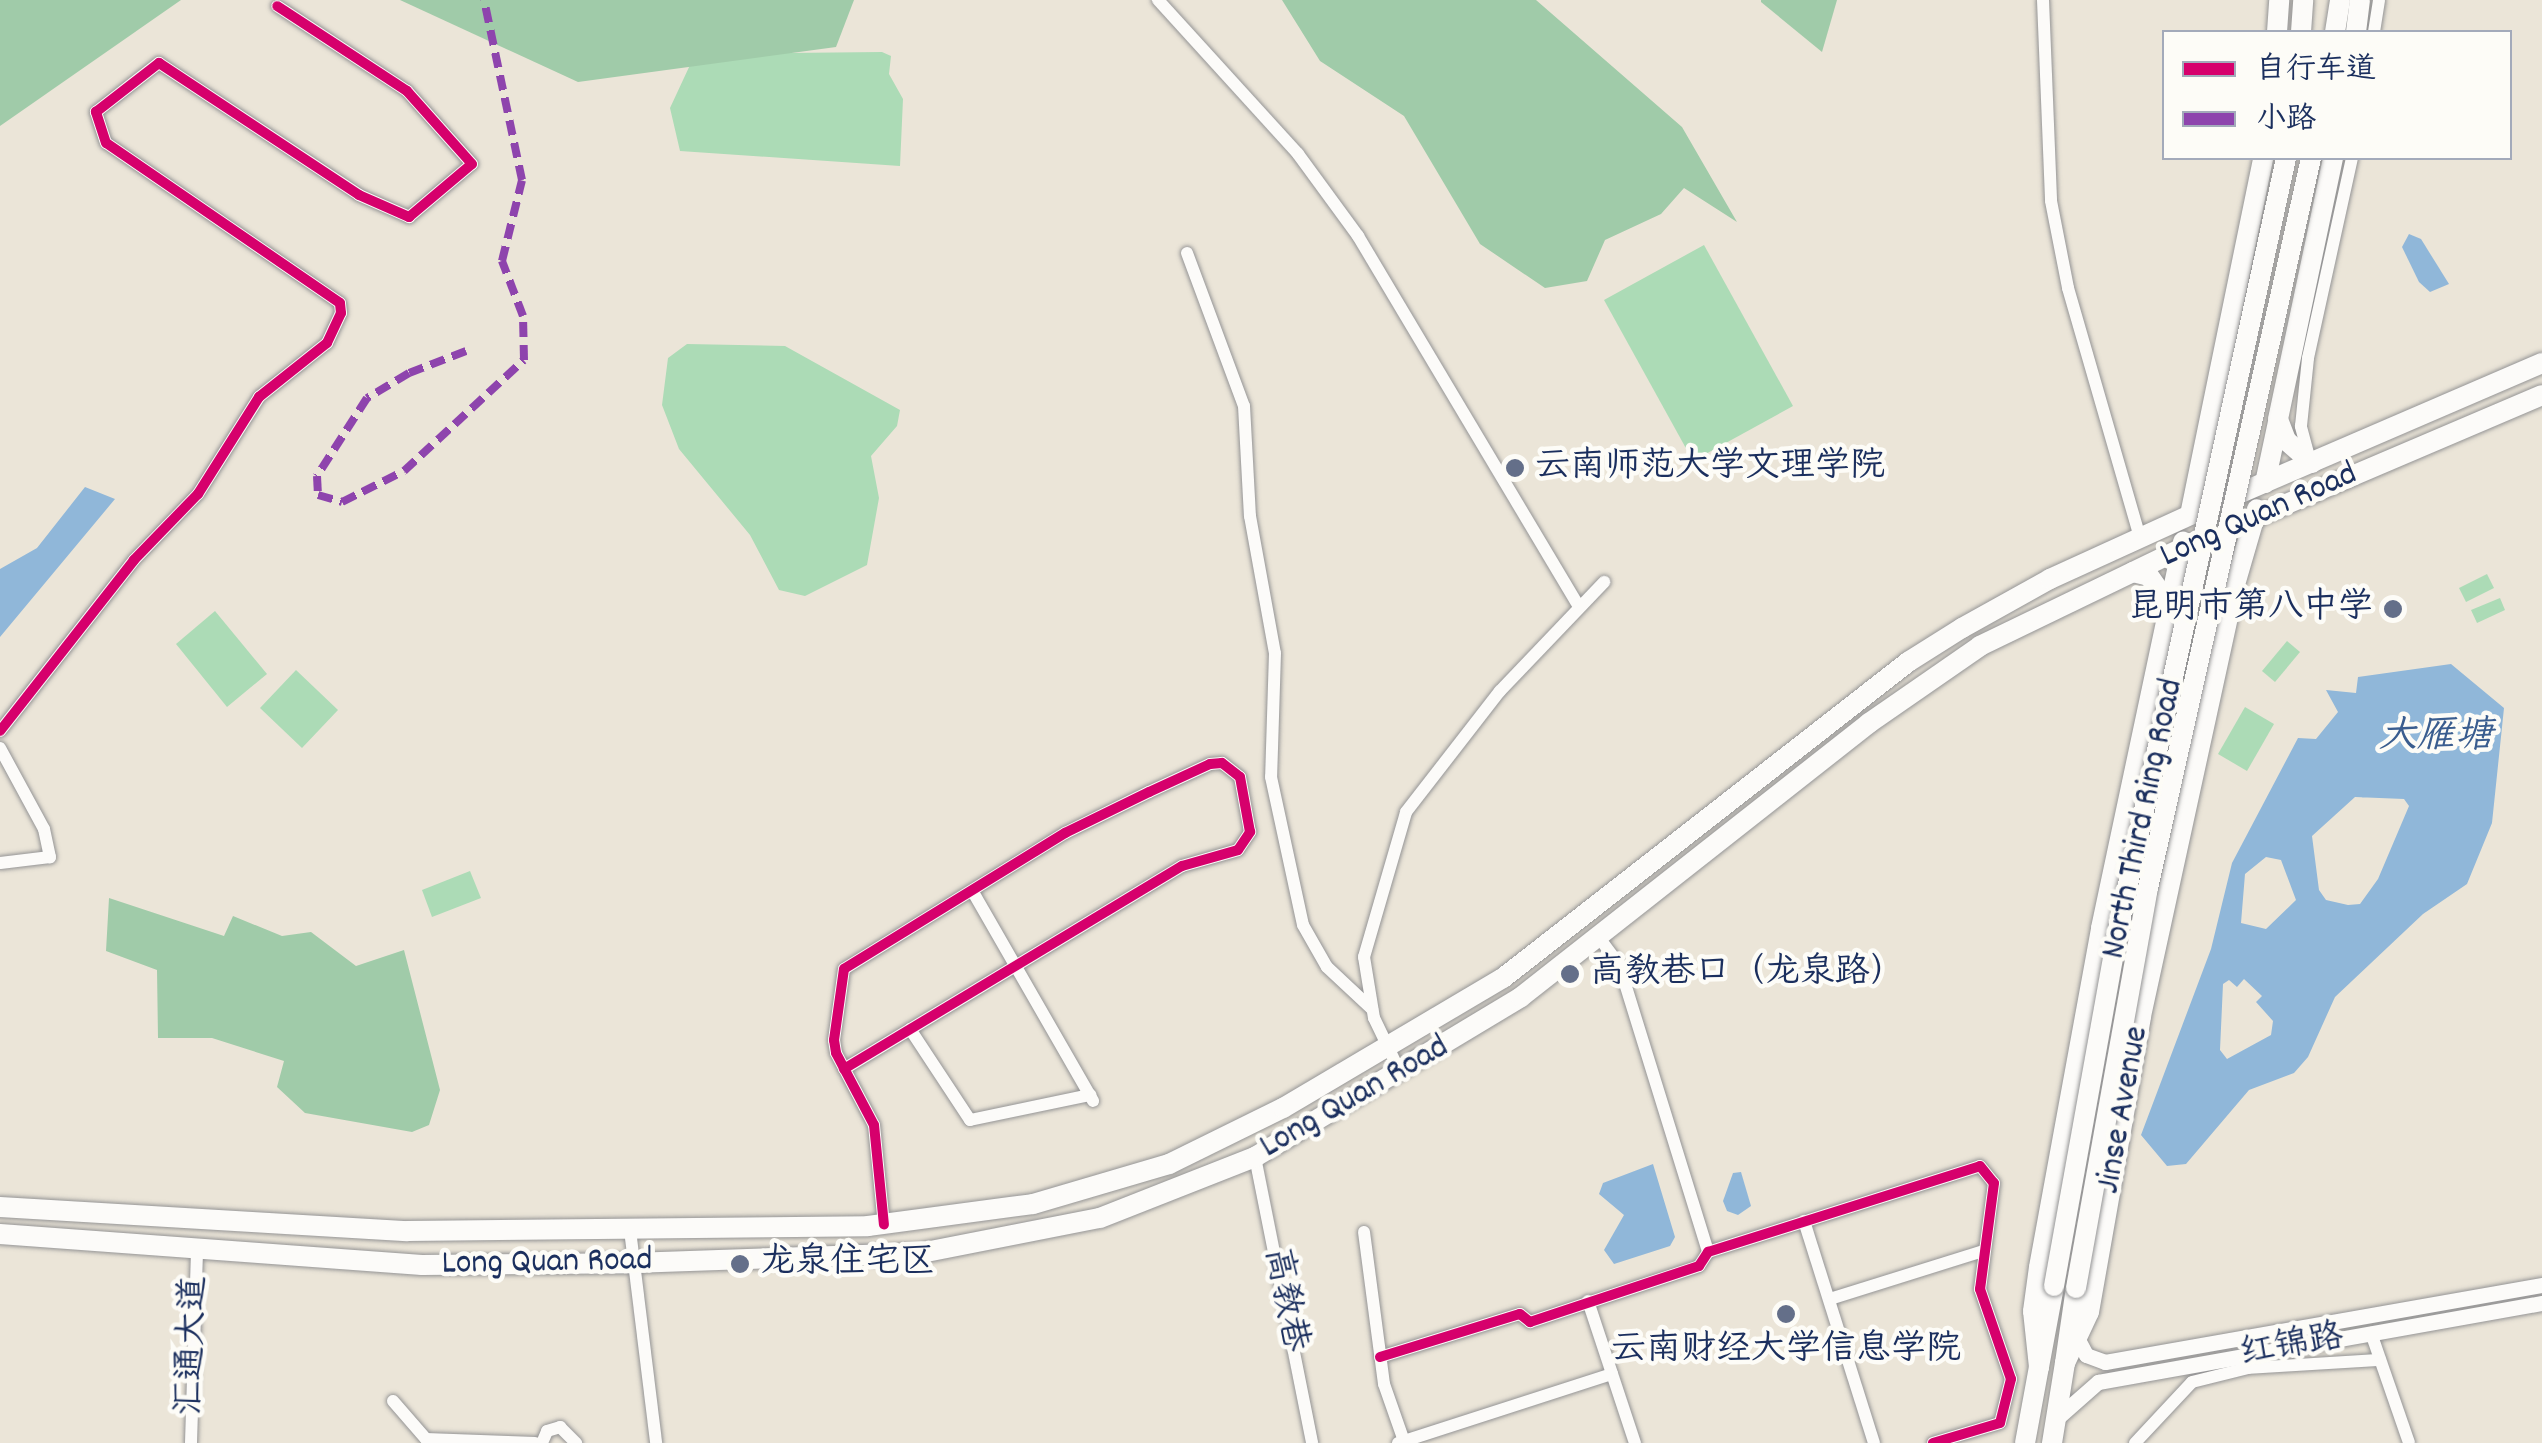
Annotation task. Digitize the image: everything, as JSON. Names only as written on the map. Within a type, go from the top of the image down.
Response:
[{"type":"main road","points":[[2277,30],[2280,0]]},
{"type":"main road","points":[[2301,30],[2303,0]]},
{"type":"main road","points":[[2335,30],[2340,0]]},
{"type":"main road","points":[[2356,30],[2360,0]]},
{"type":"main road","name":"Jinse Avenue","points":[[2025,1443],[2040,1366],[2033,1312],[2038,1267],[2098,945],[2263,160]]},
{"type":"main road","name":"North Third Ring Road","points":[[2040,1366],[2118,930],[2286,160]]},
{"type":"main road","name":"North Third Ring Road","points":[[2065,1363],[2148,888],[2311,160]]},
{"type":"main road","name":"Jinse Avenue","points":[[2052,1443],[2065,1363],[2088,1312],[2141,1016],[2214,675],[2265,483],[2334,160]]},
{"type":"main road","name":"Long Quan Road","points":[[0,1207],[407,1232],[884,1225],[1032,1204],[1169,1164],[1283,1108],[1503,978],[1908,662],[2009,601],[2190,515],[2542,363]]},
{"type":"main road","name":"Long Quan Road","points":[[0,1234],[422,1265],[632,1263],[887,1256],[984,1245],[1100,1218],[1255,1157],[1401,1074],[1600,940],[1870,723],[1980,646],[2182,549],[2542,395]]},
{"type":"main road","points":[[2278,420],[2286,440],[2312,463]]},
{"type":"main road","points":[[2133,572],[2149,576],[2170,605]]},
{"type":"main road","points":[[2159,664],[2173,652],[2191,650],[2206,659],[2214,675]]},
{"type":"street","points":[[1158,0],[1298,154],[1358,236],[1579,606]]},
{"type":"street","points":[[2043,0],[2050,201],[2068,288],[2140,538]]},
{"type":"street","points":[[2374,30],[2379,0]]},
{"type":"street","points":[[0,731],[134,560],[198,494],[260,397],[326,343],[342,313],[340,303],[106,143],[96,112],[159,63],[359,195],[409,217],[472,164],[407,91],[277,6]]},
{"type":"street","points":[[2312,463],[2302,440],[2302,402],[2352,160]]},
{"type":"street","points":[[1187,252],[1244,406],[1250,516],[1275,653],[1271,776],[1303,925],[1327,967],[1372,1009]]},
{"type":"street","points":[[1401,1074],[1372,1009],[1364,957],[1406,812],[1462,735],[1604,582]]},
{"type":"street","points":[[0,748],[44,829],[50,857],[0,864]]},
{"type":"street","points":[[844,1069],[1182,866],[1238,850],[1250,832],[1240,778],[1222,763],[1210,764],[1064,834],[838,978],[834,1040],[844,1069],[878,1138],[884,1225]]},
{"type":"street","points":[[910,1030],[970,1120],[1092,1098],[973,892]]},
{"type":"street","points":[[1600,940],[1619,964],[1708,1252]]},
{"type":"street","name":"高教巷","points":[[1255,1157],[1312,1443]]},
{"type":"street","points":[[1380,1357],[1520,1314],[1530,1322],[1699,1266],[1708,1252],[1980,1166],[1994,1183],[1980,1289],[2010,1379],[2000,1423],[1934,1443]]},
{"type":"street","points":[[1804,1221],[1874,1443]]},
{"type":"street","points":[[630,1230],[656,1443]]},
{"type":"street","points":[[1364,1232],[1380,1357],[1401,1442],[1612,1374]]},
{"type":"street","name":"汇通大道","points":[[191,1443],[197,1248]]},
{"type":"street","points":[[1830,1299],[1983,1251]]},
{"type":"street","name":"红锦路","points":[[2076,1341],[2086,1355],[2105,1362],[2542,1285]]},
{"type":"street","points":[[1588,1301],[1634,1443]]},
{"type":"street","name":"红锦路","points":[[2057,1418],[2098,1382],[2542,1303]]},
{"type":"street","points":[[2071,1318],[2076,1341]]},
{"type":"street","points":[[2370,1333],[2410,1443]]},
{"type":"street","points":[[2139,1441],[2192,1382],[2248,1368],[2380,1360]]},
{"type":"street","points":[[394,1401],[417,1435],[538,1443],[547,1431],[560,1427],[576,1443]]},
{"type":"green space","points":[[0,0],[181,0],[0,126]]},
{"type":"green space","points":[[400,0],[854,0],[836,47],[578,82]]},
{"type":"green space","points":[[1282,0],[1536,0],[1682,127],[1737,222],[1684,188],[1661,214],[1605,240],[1587,281],[1545,288],[1480,244],[1404,116],[1320,61]]},
{"type":"green space","points":[[1837,0],[1822,52],[1761,2]]},
{"type":"green space","points":[[882,52],[891,56],[889,74],[903,99],[900,166],[680,151],[670,108],[690,65],[707,54]]},
{"type":"green space","points":[[1704,245],[1793,406],[1693,461],[1604,300]]},
{"type":"green space","points":[[687,344],[785,346],[900,410],[897,426],[871,456],[879,498],[867,565],[805,596],[779,590],[750,535],[679,449],[662,405],[668,358]]},
{"type":"green space","points":[[2487,574],[2494,588],[2466,602],[2459,588]]},
{"type":"green space","points":[[2500,598],[2505,610],[2477,623],[2471,610]]},
{"type":"green space","points":[[215,611],[267,674],[227,707],[176,644]]},
{"type":"green space","points":[[2287,641],[2300,652],[2275,682],[2262,671]]},
{"type":"green space","points":[[296,670],[338,710],[302,748],[260,708]]},
{"type":"green space","points":[[2245,707],[2274,724],[2247,771],[2218,754]]},
{"type":"green space","points":[[470,871],[481,898],[432,917],[422,890]]},
{"type":"green space","points":[[109,898],[224,936],[233,916],[282,936],[311,932],[356,966],[404,950],[440,1090],[429,1125],[412,1132],[305,1113],[277,1087],[284,1061],[212,1038],[158,1038],[157,970],[106,951]]},
{"type":"water","points":[[2409,234],[2421,239],[2449,284],[2430,292],[2419,282],[2402,247]]},
{"type":"water","points":[[85,487],[115,499],[0,637],[0,569],[37,548]]},
{"type":"water","name":"大雁塘","points":[[2451,664],[2504,708],[2492,823],[2467,884],[2423,914],[2335,997],[2308,1057],[2294,1073],[2249,1090],[2186,1164],[2167,1166],[2141,1135],[2211,949],[2232,863],[2298,738],[2316,739],[2338,712],[2326,690],[2356,693],[2358,677]],"holes":[[[2355,797],[2404,799],[2409,806],[2378,879],[2360,904],[2348,905],[2326,900],[2319,890],[2312,836]],[[2266,857],[2281,860],[2296,900],[2266,929],[2241,923],[2245,874]],[[2244,979],[2262,996],[2256,1002],[2273,1021],[2271,1035],[2227,1059],[2220,1050],[2223,984],[2229,980],[2237,987]]]},
{"type":"water","points":[[1653,1164],[1675,1237],[1670,1246],[1614,1264],[1604,1250],[1624,1215],[1599,1194],[1603,1183]]},
{"type":"water","points":[[1741,1172],[1751,1206],[1738,1215],[1727,1211],[1723,1201],[1733,1173]]},
{"type":"marked path","points":[[466,351],[409,373],[367,398],[317,476],[318,495],[342,502],[404,471],[524,360],[523,316],[502,261],[522,180],[484,0]]},
{"type":"cycle path","points":[[0,731],[134,560],[198,494],[259,397],[327,343],[341,313],[340,303],[106,143],[96,112],[159,63],[359,195],[409,217],[472,164],[407,91],[277,6]]},
{"type":"cycle path","points":[[844,1069],[1182,866],[1238,850],[1250,832],[1240,777],[1222,763],[1210,764],[1149,792],[1065,833],[844,969],[834,1040],[836,1053],[874,1125],[884,1225]]},
{"type":"cycle path","points":[[1380,1357],[1520,1314],[1530,1322],[1699,1266],[1708,1252],[1980,1166],[1994,1183],[1980,1289],[2011,1379],[2000,1423],[1933,1443]]},
{"type":"place","name":"云南师范大学文理学院","points":[[1515,468]]},
{"type":"place","name":"昆明市第八中学","points":[[2393,609]]},
{"type":"place","name":"高教巷口（龙泉路）","points":[[1570,974]]},
{"type":"place","name":"龙泉住宅区","points":[[740,1264]]},
{"type":"place","name":"云南财经大学信息学院","points":[[1786,1314]]}]
